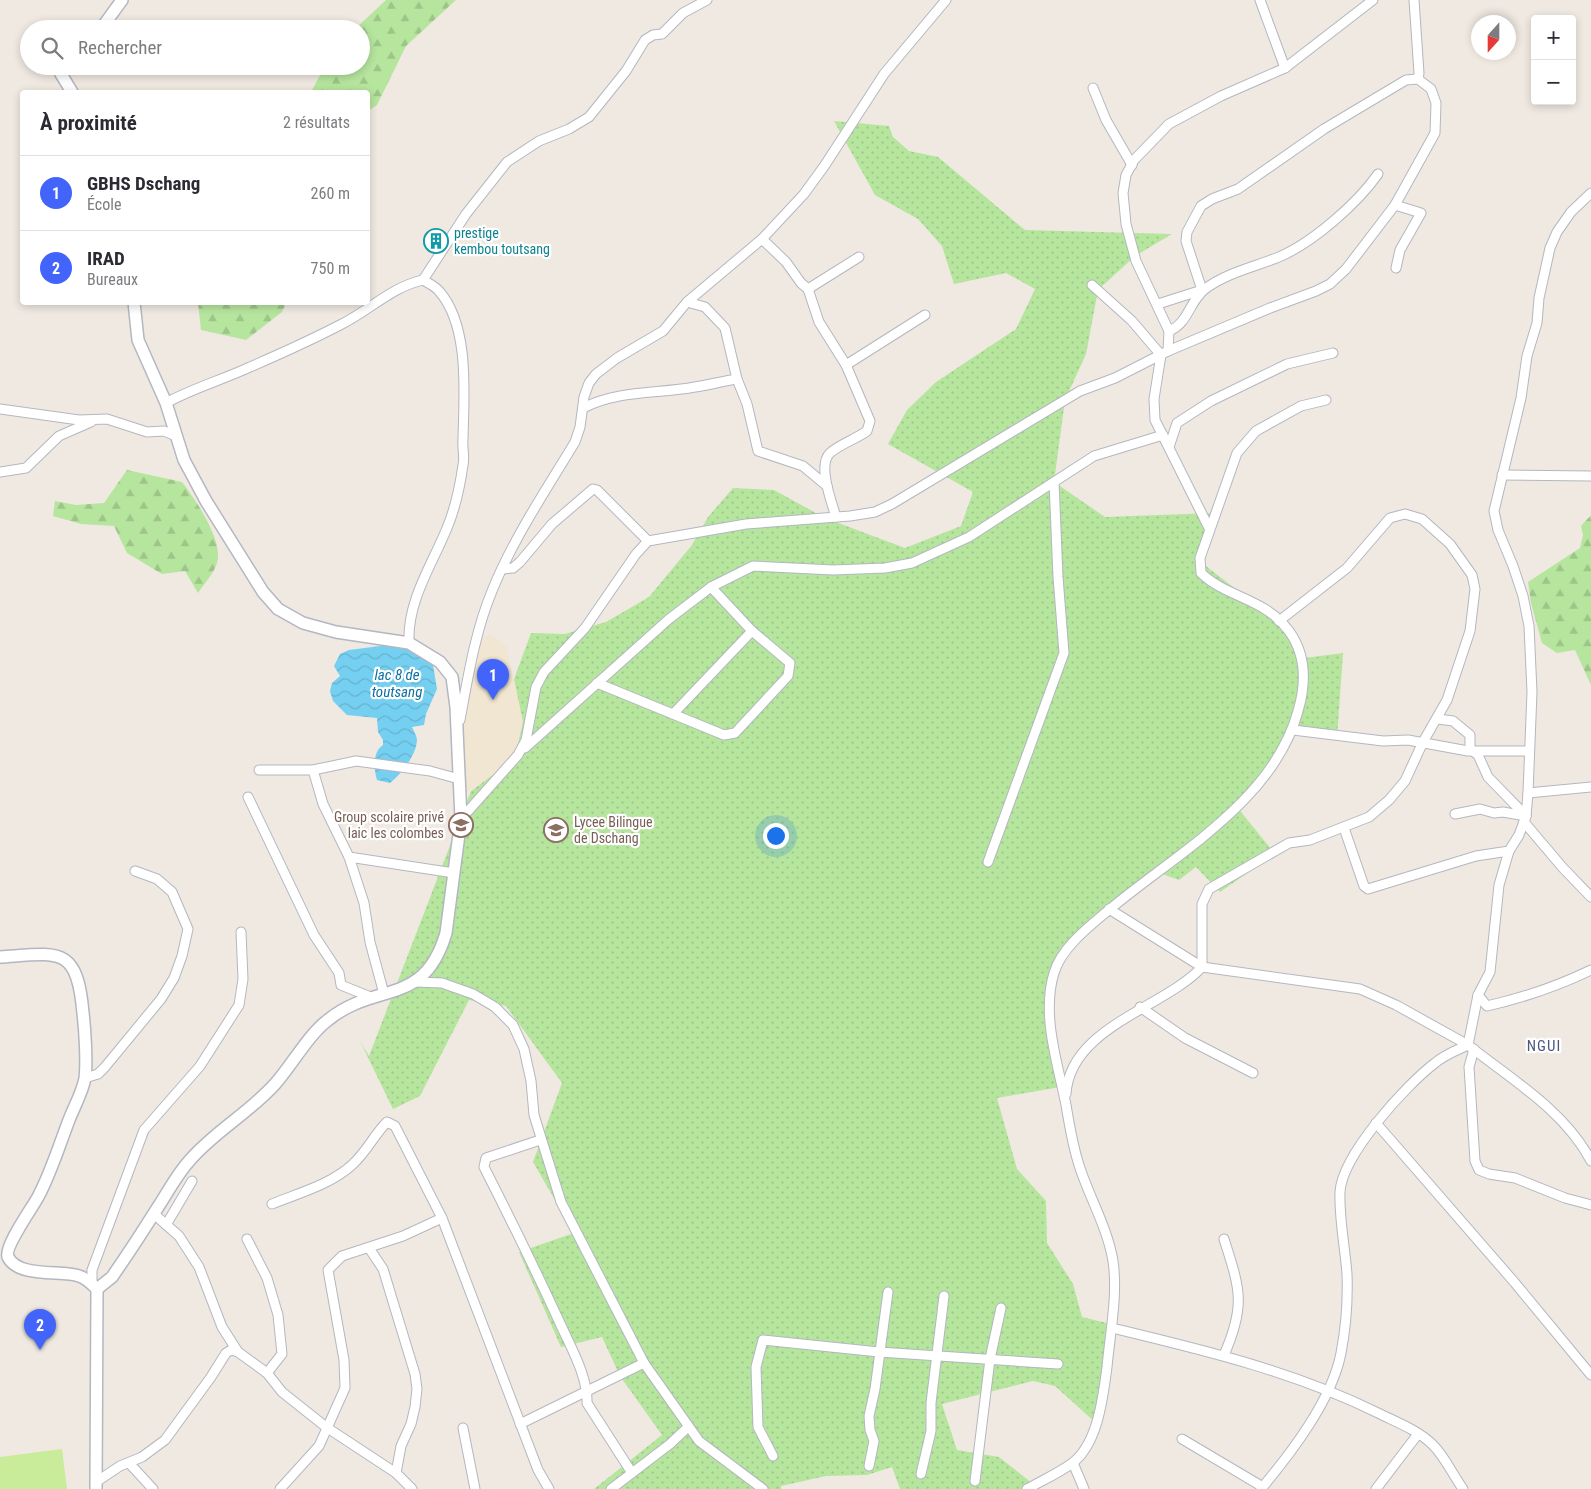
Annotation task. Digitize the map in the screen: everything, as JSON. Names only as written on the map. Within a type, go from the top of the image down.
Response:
[{"type":"street","points":[[108,20],[122,0]]},
{"type":"street","points":[[424,280],[466,214],[507,162],[538,141],[569,129],[589,117],[626,72],[646,40],[653,35],[662,34],[682,13],[707,0]]},
{"type":"street","points":[[456,740],[478,631],[492,591],[524,526],[575,442],[589,383],[596,374],[617,358],[663,332],[687,302],[762,239],[804,194],[884,74],[946,0]]},
{"type":"street","points":[[1260,0],[1285,68]]},
{"type":"street","points":[[1209,528],[1156,420],[1154,399],[1169,331],[1158,304],[1136,261],[1126,224],[1123,192],[1126,175],[1132,165],[1170,124],[1221,96],[1285,68],[1373,0]]},
{"type":"street","points":[[1414,0],[1418,79]]},
{"type":"street","points":[[62,75],[71,90]]},
{"type":"street","points":[[518,756],[526,740],[536,687],[544,672],[585,628],[636,554],[648,541],[746,524],[875,512],[892,504],[1080,391],[1115,378],[1164,353],[1330,284],[1346,269],[1395,205],[1435,133],[1436,103],[1431,89],[1418,79],[1406,80],[1384,91],[1294,149],[1238,189],[1212,199],[1201,206],[1187,232],[1186,241],[1202,290],[1187,317],[1177,328],[1169,331]]},
{"type":"street","points":[[1093,88],[1106,120],[1132,165]]},
{"type":"street","points":[[1158,304],[1202,290],[1215,282],[1292,250],[1349,208],[1378,174]]},
{"type":"street","points":[[1591,193],[1571,212],[1557,232],[1550,248],[1539,298],[1537,323],[1527,356],[1521,398],[1494,511],[1498,530],[1514,566],[1522,596],[1530,644],[1532,692],[1528,793],[1524,822],[1563,868],[1591,897]]},
{"type":"street","points":[[1395,205],[1421,213],[1400,250],[1396,268]]},
{"type":"street","points":[[762,239],[786,262],[808,290],[819,322],[846,365],[870,421],[867,431],[828,454],[825,464],[827,486],[836,517]]},
{"type":"street","points":[[808,290],[859,258]]},
{"type":"street","points":[[166,403],[189,390],[249,368],[343,324],[408,283],[424,280],[438,290],[448,304],[457,328],[465,377],[464,464],[447,528],[428,568],[408,626],[409,643]]},
{"type":"street","points":[[1092,285],[1164,353]]},
{"type":"street","points":[[687,302],[705,307],[725,328],[737,378],[747,404],[758,451],[803,466],[827,486]]},
{"type":"street","points":[[134,305],[138,340],[166,403],[191,475],[263,592],[278,609],[302,623],[328,630],[409,643],[440,662],[452,678],[456,707],[460,819],[454,873],[446,933],[441,949],[431,967],[416,982]]},
{"type":"street","points":[[846,365],[925,316]]},
{"type":"street","points":[[1169,447],[1177,423],[1211,401],[1286,364],[1333,353]]},
{"type":"street","points":[[583,408],[595,402],[629,393],[695,388],[737,378]]},
{"type":"street","points":[[1027,1489],[1073,1463],[1096,1427],[1103,1402],[1112,1328],[1112,1259],[1073,1149],[1051,1022],[1049,995],[1054,970],[1061,957],[1109,909],[1241,805],[1265,779],[1280,757],[1293,730],[1305,678],[1292,635],[1262,606],[1212,583],[1201,573],[1200,558],[1236,452],[1256,431],[1301,406],[1326,400]]},
{"type":"street","points":[[0,409],[94,421]]},
{"type":"street","points":[[0,472],[26,468],[59,436],[94,421],[107,419],[147,432],[164,431],[176,436]]},
{"type":"street","points":[[460,819],[518,756],[669,619],[711,587],[753,566],[833,570],[886,568],[912,563],[969,537],[1094,456],[1163,435]]},
{"type":"street","points":[[1502,475],[1591,476]]},
{"type":"street","points":[[988,862],[1064,653],[1058,577],[1054,482]]},
{"type":"street","points":[[502,569],[513,568],[520,562],[552,524],[592,488],[597,490],[648,541]]},
{"type":"street","points":[[1066,1104],[1067,1081],[1076,1062],[1096,1040],[1126,1015],[1177,988],[1202,966],[1202,904],[1209,889],[1289,843],[1310,840],[1369,817],[1398,791],[1447,700],[1470,631],[1475,589],[1472,575],[1450,544],[1422,519],[1405,514],[1390,518],[1347,568],[1279,621]]},
{"type":"street","points":[[597,683],[724,734],[735,734],[788,676],[790,663],[752,631],[711,587]]},
{"type":"street","points":[[673,714],[752,631]]},
{"type":"street","points":[[1438,719],[1453,721],[1470,735],[1470,749],[1475,751],[1488,776],[1526,816]]},
{"type":"street","points":[[1293,730],[1383,741],[1408,740],[1475,751],[1529,751]]},
{"type":"street","points":[[259,770],[314,770],[356,761],[430,771],[459,779]]},
{"type":"street","points":[[314,770],[322,804],[349,857],[364,903],[379,996]]},
{"type":"street","points":[[1528,793],[1591,787]]},
{"type":"street","points":[[248,797],[314,935],[339,973],[341,985],[379,996]]},
{"type":"street","points":[[1455,814],[1480,809],[1494,813],[1503,812],[1526,816]]},
{"type":"street","points":[[1526,816],[1519,835],[1509,851],[1499,884],[1490,972],[1478,995],[1469,1067],[1475,1161],[1479,1170],[1489,1174],[1515,1178],[1565,1198],[1591,1205]]},
{"type":"street","points":[[1344,828],[1364,886],[1368,889],[1476,856],[1509,851]]},
{"type":"street","points":[[349,857],[454,873]]},
{"type":"street","points":[[85,1078],[98,1074],[105,1067],[161,998],[174,978],[182,956],[188,929],[172,892],[157,879],[135,872]]},
{"type":"street","points":[[1109,909],[1202,966],[1360,989],[1396,1005],[1471,1047],[1556,1116],[1573,1134],[1591,1161]]},
{"type":"street","points":[[96,1485],[95,1286],[92,1270],[144,1130],[200,1066],[239,1005],[243,979],[241,932]]},
{"type":"street","points":[[0,957],[44,954],[60,956],[70,964],[77,976],[82,996],[85,1078],[50,1171],[38,1197],[10,1244],[4,1260],[33,1272],[80,1276],[95,1286]]},
{"type":"street","points":[[1478,995],[1487,1006],[1513,1000],[1572,980],[1591,970]]},
{"type":"street","points":[[95,1286],[112,1277],[189,1161],[248,1111],[273,1086],[296,1060],[314,1033],[327,1020],[348,1006],[416,982],[442,983],[473,994],[495,1007],[513,1025],[524,1049],[531,1080],[534,1114],[540,1140],[561,1202],[644,1363],[688,1427],[710,1451],[736,1466],[764,1489]]},
{"type":"street","points":[[1140,1007],[1185,1038],[1253,1073]]},
{"type":"street","points":[[1182,1439],[1262,1488],[1314,1415],[1327,1391],[1340,1354],[1347,1306],[1340,1189],[1346,1170],[1376,1123],[1405,1090],[1435,1062],[1471,1047]]},
{"type":"street","points":[[272,1204],[328,1181],[351,1166],[366,1151],[379,1130],[387,1122],[395,1126],[442,1218],[538,1470],[549,1489]]},
{"type":"street","points":[[1376,1123],[1515,1283],[1591,1375]]},
{"type":"street","points":[[540,1140],[486,1158],[484,1167],[568,1340],[588,1391],[587,1403],[632,1473]]},
{"type":"street","points":[[166,1225],[192,1181]]},
{"type":"street","points":[[154,1214],[179,1236],[199,1268],[222,1328],[238,1352]]},
{"type":"street","points":[[280,1489],[319,1446],[345,1388],[344,1360],[328,1270],[342,1256],[403,1236],[442,1218]]},
{"type":"street","points":[[247,1239],[267,1278],[278,1315],[282,1354],[267,1373]]},
{"type":"street","points":[[1224,1239],[1236,1280],[1240,1302],[1236,1328],[1224,1355]]},
{"type":"street","points":[[369,1248],[382,1269],[416,1382],[415,1406],[411,1424],[401,1446],[396,1473]]},
{"type":"street","points":[[869,1466],[874,1441],[870,1430],[869,1416],[876,1389],[879,1352],[888,1292]]},
{"type":"street","points":[[921,1474],[931,1431],[931,1403],[944,1296]]},
{"type":"street","points":[[975,1481],[990,1359],[1001,1308]]},
{"type":"street","points":[[1112,1328],[1224,1355],[1287,1375],[1361,1405],[1418,1434],[1433,1445],[1463,1489]]},
{"type":"street","points":[[773,1456],[758,1427],[756,1367],[763,1340],[879,1352],[1058,1364]]},
{"type":"street","points":[[96,1485],[128,1463],[142,1458],[165,1440],[226,1353],[231,1350],[238,1352],[267,1373],[282,1392],[326,1427],[396,1473],[412,1489]]},
{"type":"street","points":[[520,1424],[644,1363]]},
{"type":"street","points":[[611,1489],[670,1444],[688,1427]]},
{"type":"street","points":[[463,1428],[475,1489]]},
{"type":"street","points":[[1376,1489],[1418,1434]]},
{"type":"street","points":[[128,1463],[153,1489]]},
{"type":"street","points":[[1073,1463],[1084,1489]]},
{"type":"shaded area","points":[[491,635],[506,646],[523,722],[515,752],[498,771],[465,793],[458,739],[481,638]]},
{"type":"green space","points":[[386,0],[456,0],[406,46],[377,105],[370,110],[370,90],[312,90],[320,75],[370,75],[370,20],[365,20]]},
{"type":"green space","points":[[834,121],[889,126],[893,137],[909,151],[938,157],[1025,230],[1172,234],[1135,256],[1098,290],[1086,354],[1065,400],[1054,482],[1105,517],[1215,513],[1202,563],[1237,590],[1284,616],[1302,646],[1305,658],[1343,653],[1337,738],[1295,728],[1237,807],[1275,854],[1220,892],[1196,867],[1179,880],[1154,871],[1115,903],[1060,960],[1049,993],[1060,1087],[997,1098],[1017,1169],[1046,1201],[1047,1243],[1073,1284],[1082,1317],[1111,1324],[1096,1423],[1055,1386],[1033,1381],[942,1404],[957,1450],[999,1457],[1032,1483],[1022,1489],[900,1489],[892,1467],[867,1475],[826,1476],[781,1486],[781,1489],[594,1489],[662,1435],[620,1376],[602,1337],[561,1347],[519,1252],[574,1233],[533,1162],[562,1083],[506,1006],[469,1000],[420,1096],[393,1109],[360,1041],[369,1056],[471,791],[498,771],[516,752],[523,722],[514,679],[531,633],[565,634],[606,622],[649,597],[692,545],[708,517],[733,488],[774,490],[825,518],[905,548],[961,526],[973,492],[888,444],[907,410],[936,382],[1016,329],[1035,289],[1006,273],[954,284],[942,246],[918,219],[875,195]]},
{"type":"green space","points":[[198,305],[285,305],[282,312],[246,340],[201,330]]},
{"type":"green space","points":[[127,470],[182,482],[201,509],[212,532],[218,554],[214,571],[198,593],[185,571],[162,574],[127,553],[114,526],[81,524],[53,516],[55,501],[76,505],[104,503]]},
{"type":"green space","points":[[1591,515],[1591,685],[1575,650],[1557,653],[1542,643],[1531,603],[1528,582],[1580,548],[1583,535],[1581,526]]},
{"type":"green space","points":[[62,1449],[67,1489],[0,1489],[0,1457]]},
{"type":"water","name":"lac 8 de toutsang","points":[[396,644],[425,653],[433,665],[437,689],[426,714],[424,725],[412,727],[417,739],[411,758],[399,775],[390,783],[377,780],[376,776],[375,757],[379,748],[383,745],[383,740],[378,732],[377,718],[347,715],[333,701],[330,691],[332,683],[340,676],[334,666],[340,654],[349,650]]},
{"type":"place","name":"prestige kembou toutsang","points":[[436,241]]},
{"type":"place","name":"GBHS Dschang","points":[[493,700]]},
{"type":"place","name":"Group scolaire privé laic les colombes","points":[[461,825]]},
{"type":"place","name":"Lycee Bilingue de Dschang","points":[[556,830]]},
{"type":"place","name":"IRAD","points":[[40,1350]]},
{"type":"district","name":"NGUI","points":[[1544,1046]]}]
